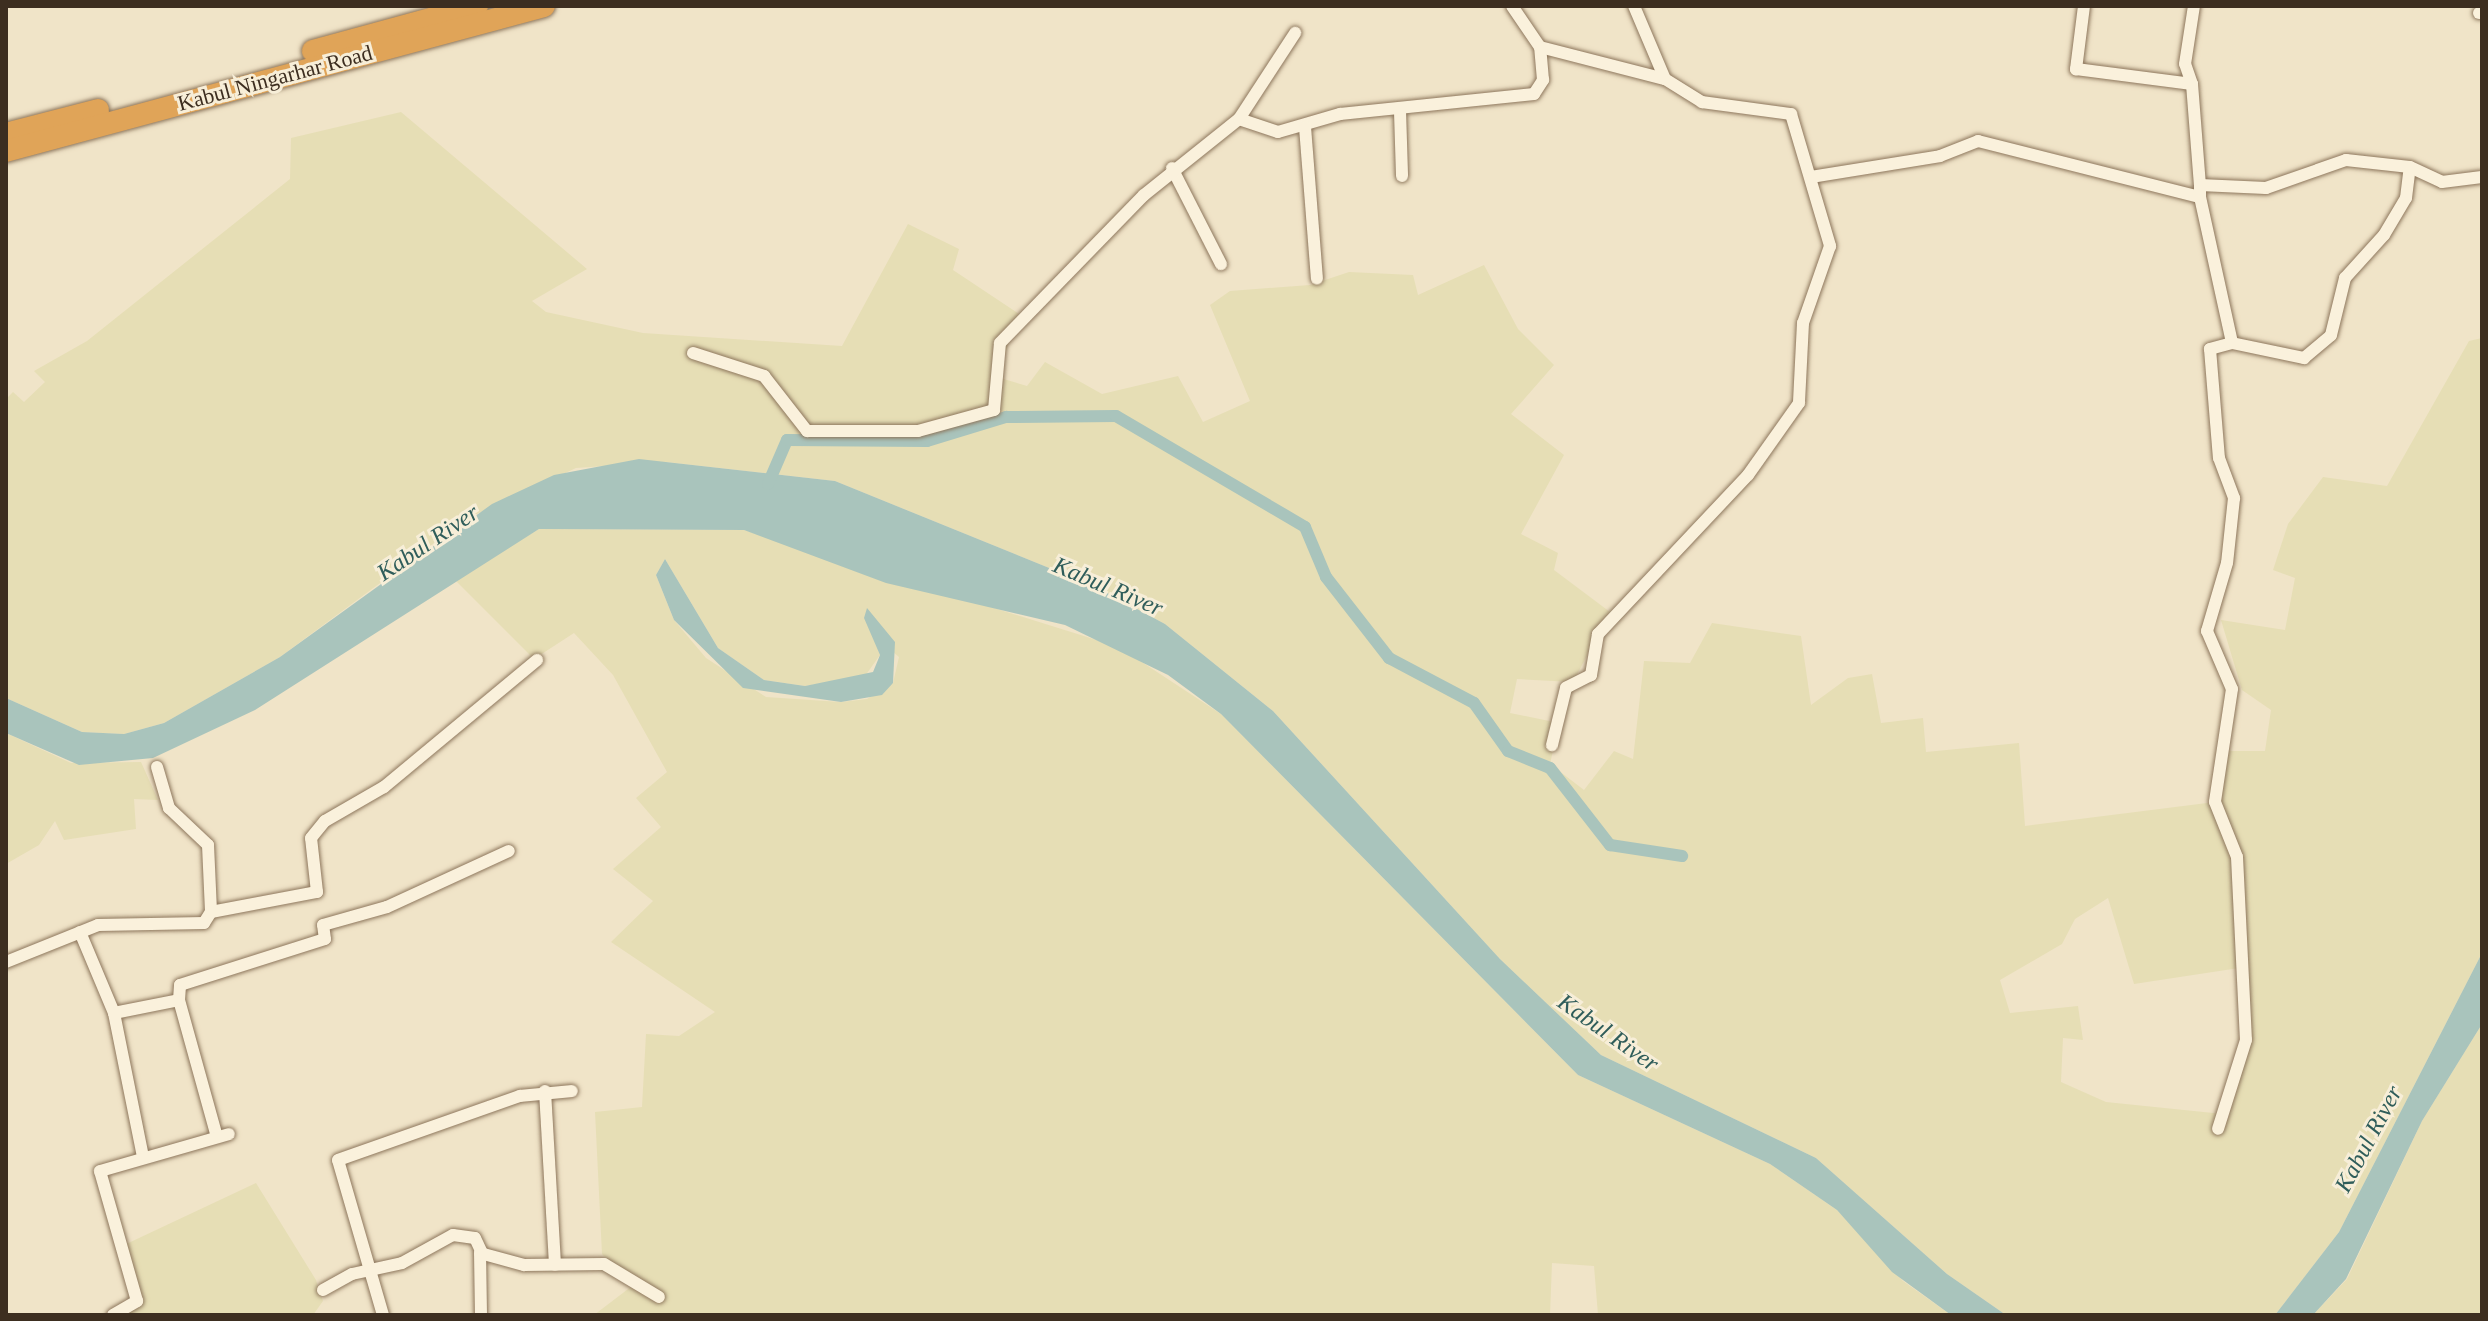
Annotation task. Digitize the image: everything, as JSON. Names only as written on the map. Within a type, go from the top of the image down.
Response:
[{"type":"highway","name":"Kabul Ningarhar Road","points":[[6,134],[477,6]]},
{"type":"highway","name":"Kabul Ningarhar Road","points":[[6,151],[544,6]]},
{"type":"street","points":[[1239,119],[1278,132],[1305,127],[1340,114],[1400,111],[1534,94],[1543,80],[1540,47],[1512,6]]},
{"type":"street","points":[[1634,6],[1665,79]]},
{"type":"street","points":[[2084,6],[2076,69],[2192,84]]},
{"type":"street","points":[[2194,6],[2185,64],[2192,84],[2200,191],[2232,343]]},
{"type":"street","points":[[693,353],[764,376],[807,431],[918,431],[994,410],[1000,343],[1172,168],[1239,119],[1295,33]]},
{"type":"street","points":[[1540,47],[1665,79],[1702,102],[1791,114],[1830,246],[1803,323],[1799,403],[1748,475],[1598,634],[1591,675],[1566,688],[1552,745]]},
{"type":"street","points":[[1400,111],[1402,176]]},
{"type":"street","points":[[1305,127],[1317,279]]},
{"type":"street","points":[[1811,177],[1940,156],[1978,141],[2200,191],[2266,188],[2346,160],[2410,167],[2442,182],[2482,177]]},
{"type":"street","points":[[2218,1129],[2246,1040],[2237,857],[2215,802],[2232,689],[2207,631],[2227,563],[2234,498],[2219,458],[2210,349],[2232,343],[2304,358],[2331,335],[2345,278],[2384,235],[2406,198],[2410,167]]},
{"type":"street","points":[[1172,168],[1221,264]]},
{"type":"street","points":[[211,912],[317,892],[311,838],[325,821],[384,787],[537,660]]},
{"type":"street","points":[[6,962],[80,932],[204,923],[211,912],[208,845],[169,808],[157,767]]},
{"type":"street","points":[[113,1315],[137,1301],[100,1171],[223,1135],[179,1000],[180,985],[325,939],[323,925],[387,907],[509,851]]},
{"type":"street","points":[[80,932],[114,1013],[143,1157]]},
{"type":"street","points":[[114,1013],[179,1000]]},
{"type":"street","points":[[383,1315],[375,1272],[338,1160],[545,1091],[572,1091]]},
{"type":"street","points":[[545,1091],[555,1265]]},
{"type":"street","points":[[323,1290],[352,1274],[375,1272],[453,1235],[475,1238],[482,1253],[481,1315]]},
{"type":"street","points":[[482,1253],[555,1265],[604,1264],[659,1297]]},
{"type":"shaded area","points":[[401,112],[587,269],[532,301],[546,312],[643,333],[842,346],[908,224],[959,249],[953,270],[1019,314],[997,377],[1027,386],[1045,362],[1102,394],[1178,376],[1203,422],[1250,401],[1210,305],[1230,291],[1310,285],[1349,272],[1413,275],[1418,295],[1484,265],[1518,329],[1554,365],[1511,414],[1564,455],[1521,534],[1558,553],[1554,570],[1610,612],[1573,682],[1517,679],[1510,713],[1559,723],[1550,764],[1584,790],[1614,751],[1633,759],[1644,661],[1690,663],[1712,623],[1801,636],[1811,705],[1848,678],[1872,674],[1881,723],[1923,718],[1926,752],[2019,743],[2025,826],[2215,802],[2224,751],[2265,751],[2271,710],[2242,690],[2221,620],[2285,630],[2295,578],[2273,570],[2288,524],[2323,477],[2387,486],[2469,341],[2482,338],[2482,953],[2339,1232],[2275,1315],[2006,1315],[1947,1274],[1816,1158],[1601,1055],[1500,959],[1273,711],[1165,624],[1096,587],[835,481],[666,462],[576,468],[468,518],[280,657],[164,723],[124,734],[82,732],[6,698],[6,399],[13,392],[24,402],[45,382],[34,371],[87,341],[290,179],[291,138]],"holes":[[[2108,898],[2134,984],[2239,968],[2243,1061],[2223,1114],[2106,1102],[2061,1082],[2063,1038],[2083,1040],[2078,1006],[2010,1013],[2000,980],[2062,944],[2075,919]]]},
{"type":"shaded area","points":[[539,529],[744,530],[1119,647],[1221,714],[1578,1075],[1770,1164],[1837,1210],[1903,1281],[1951,1315],[1598,1315],[1594,1266],[1552,1263],[1550,1315],[594,1315],[632,1286],[602,1254],[595,1112],[642,1107],[646,1034],[679,1036],[715,1012],[611,942],[653,901],[613,869],[661,827],[636,798],[667,772],[613,675],[574,633],[534,659],[455,580]],"holes":[[[665,559],[718,648],[764,680],[805,686],[865,676],[880,655],[873,635],[899,657],[893,683],[867,699],[841,702],[766,697],[706,658],[674,620],[656,575]]]},
{"type":"shaded area","points":[[6,733],[71,763],[141,762],[158,800],[134,799],[136,829],[64,840],[55,821],[39,845],[6,864]]},
{"type":"shaded area","points":[[2482,1024],[2482,1315],[2313,1315],[2347,1279],[2422,1121]]},
{"type":"shaded area","points":[[256,1183],[316,1280],[323,1301],[313,1315],[113,1315],[137,1301],[122,1246]]},
{"type":"water","points":[[639,459],[835,481],[1096,587],[1165,624],[1273,711],[1500,959],[1601,1055],[1816,1158],[1947,1274],[2006,1315],[1951,1315],[1892,1272],[1837,1210],[1770,1164],[1578,1075],[1221,714],[1168,675],[1065,625],[886,583],[744,530],[539,529],[255,710],[153,758],[79,765],[6,733],[6,698],[82,732],[124,734],[164,723],[280,657],[492,504],[554,475]]},
{"type":"water","points":[[665,559],[718,648],[764,680],[805,686],[873,672],[880,655],[864,618],[867,608],[895,642],[893,683],[882,695],[841,702],[743,688],[674,620],[656,575]]},
{"type":"water","points":[[2482,953],[2482,1024],[2422,1121],[2346,1279],[2313,1315],[2275,1315],[2339,1232]]},
{"type":"waterway","points":[[768,484],[787,440],[927,441],[1006,417],[1116,416],[1305,527],[1326,577],[1389,658],[1474,703],[1508,751],[1550,768],[1610,845],[1682,856]]},
{"type":"water label","name":"Kabul River","points":[[428,543]]},
{"type":"water label","name":"Kabul River","points":[[1108,587]]},
{"type":"water label","name":"Kabul River","points":[[1608,1033]]},
{"type":"water label","name":"Kabul River","points":[[2369,1139]]}]
